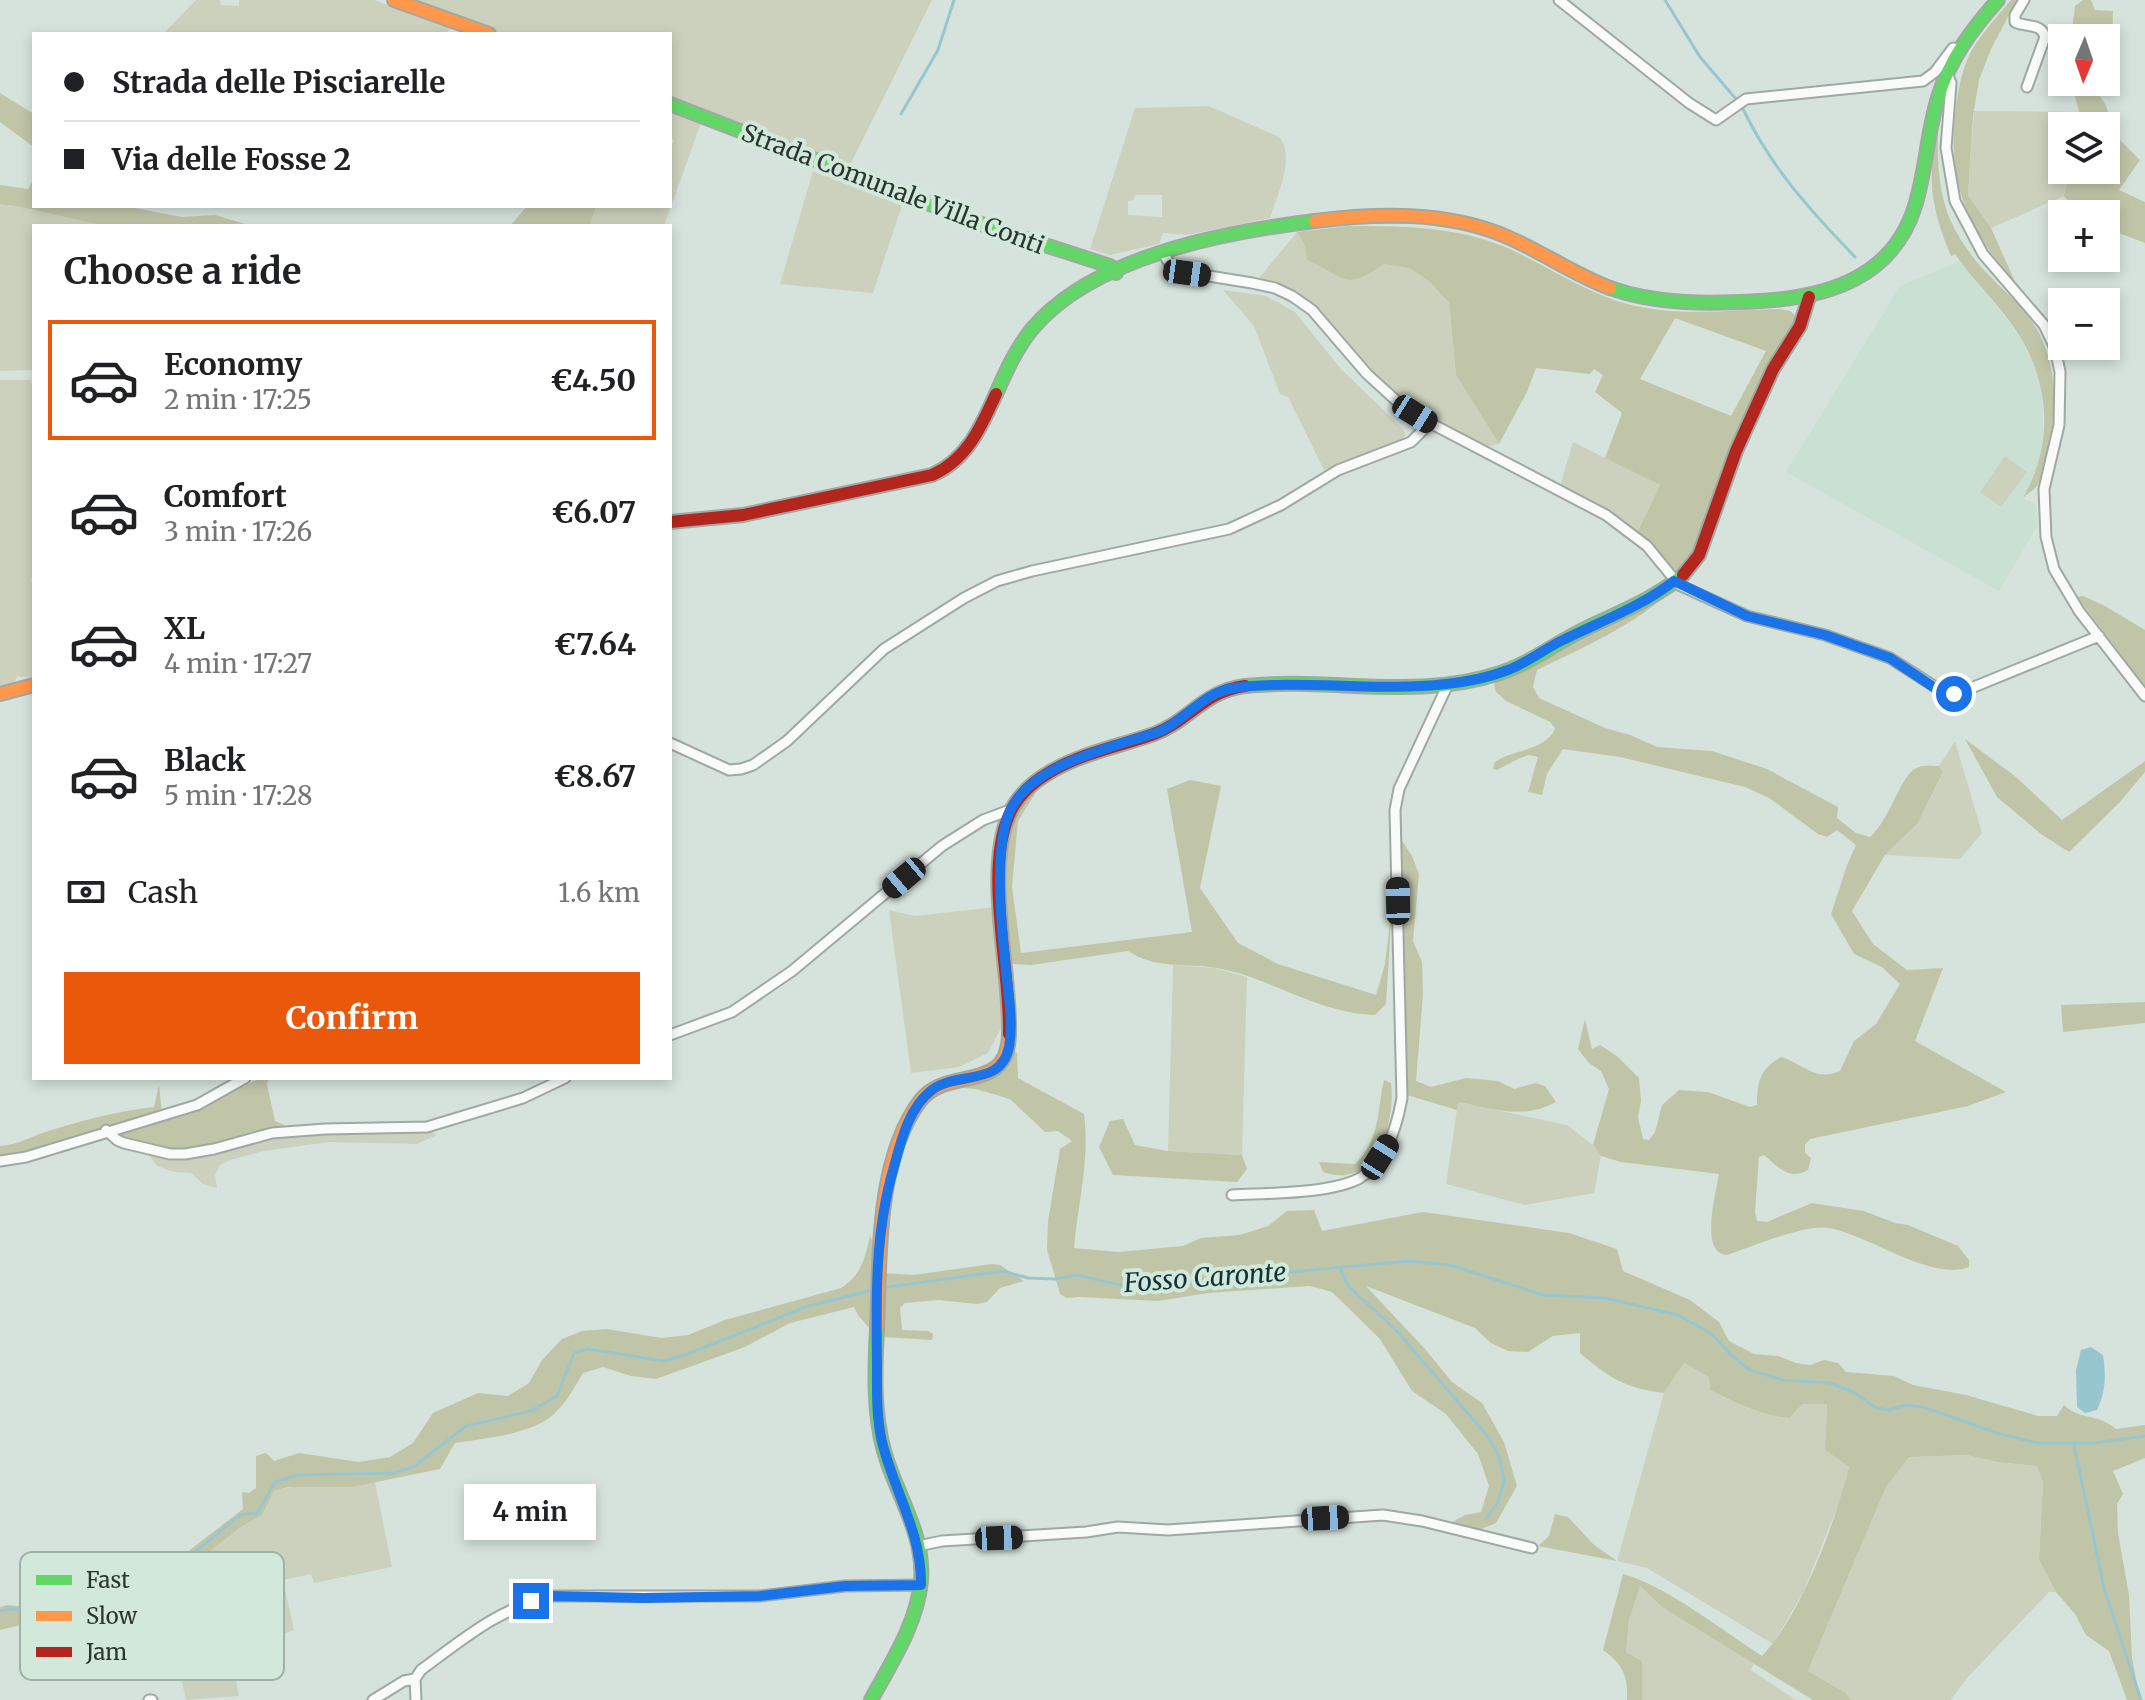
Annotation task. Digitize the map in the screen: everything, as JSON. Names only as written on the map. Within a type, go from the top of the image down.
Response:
[{"type":"street","points":[[394,0],[483,32]]},
{"type":"street","points":[[1559,0],[1689,103],[1716,120],[1746,99],[1923,81],[1929,78],[1953,48],[1960,49]]},
{"type":"street","points":[[672,522],[715,518],[827,497],[927,475],[951,465],[968,450],[1014,355],[1035,325],[1067,298],[1116,273],[1225,235],[1350,216],[1409,216],[1478,226],[1509,238],[1593,281],[1652,299],[1684,301],[1827,294],[1862,275],[1890,252],[1912,221],[1932,121],[1947,73],[1967,35],[1998,0]]},
{"type":"street","points":[[2024,0],[2015,15],[2015,22],[2036,26],[2045,37],[2027,87]]},
{"type":"street","points":[[1947,73],[1951,83],[1946,148],[1955,201],[1983,254],[2044,325],[2055,348],[2061,397],[2055,450],[2044,489],[2046,537],[2054,569],[2065,590],[2145,696]]},
{"type":"street","name":"Strada Comunale Villa Conti","points":[[672,105],[992,228],[1110,266],[1116,273]]},
{"type":"street","points":[[1164,254],[1178,271],[1275,288],[1292,296],[1319,318],[1367,374],[1400,404],[1430,423],[1606,515],[1647,546],[1674,581],[1747,616],[1825,635],[1890,658],[1948,695],[2099,636]]},
{"type":"street","points":[[871,1700],[910,1621],[921,1585],[918,1546],[880,1435],[877,1318],[883,1211],[906,1129],[918,1105],[939,1086],[995,1070],[1002,1064],[1009,1048],[1001,864],[1010,810],[1035,782],[1064,765],[1096,750],[1165,730],[1210,696],[1227,689],[1277,684],[1347,688],[1448,684],[1508,670],[1648,599],[1696,562],[1729,467],[1775,365],[1801,327],[1809,297]]},
{"type":"street","points":[[672,744],[729,770],[753,765],[787,741],[884,649],[975,592],[997,581],[1032,571],[1229,529],[1281,505],[1338,470],[1411,442],[1430,423]]},
{"type":"street","points":[[1232,1195],[1304,1190],[1360,1178],[1371,1169],[1391,1140],[1402,1098],[1395,810],[1399,789],[1448,684]]},
{"type":"street","points":[[0,694],[32,686]]},
{"type":"street","points":[[672,1034],[732,1012],[792,971],[942,846],[983,820],[1010,810]]},
{"type":"street","points":[[0,1161],[26,1157],[106,1130],[197,1105],[241,1080]]},
{"type":"street","points":[[106,1130],[124,1143],[170,1154],[185,1154],[272,1133],[427,1127],[523,1098],[561,1080]]},
{"type":"street","points":[[918,1546],[942,1541],[1086,1532],[1118,1527],[1168,1530],[1383,1515],[1422,1521],[1532,1548]]},
{"type":"street","points":[[416,1700],[415,1679],[421,1670],[494,1617],[525,1603],[552,1596],[760,1596],[845,1586],[921,1585]]},
{"type":"street","points":[[373,1700],[404,1681],[415,1679]]},
{"type":"shaded area","points":[[196,0],[220,0],[221,5],[239,6],[239,0],[374,0],[450,28],[447,32],[165,32]]},
{"type":"shaded area","points":[[414,0],[932,0],[850,165],[672,98],[672,32],[499,32]]},
{"type":"shaded area","points":[[2011,0],[2017,0],[1991,49],[1979,80],[1973,116],[1968,195],[1991,228],[2016,284],[1973,223],[1964,202],[1954,158],[1956,106],[1967,61],[1982,35]]},
{"type":"shaded area","points":[[2083,0],[2091,0],[2095,10],[2113,11],[2113,24],[2073,24],[2075,6]]},
{"type":"shaded area","points":[[0,93],[32,113],[32,146],[0,122]]},
{"type":"shaded area","points":[[2075,96],[2100,96],[2108,112],[2079,112]]},
{"type":"shaded area","points":[[1209,106],[1279,137],[1284,145],[1285,165],[1270,218],[1187,235],[1163,233],[1159,244],[1110,255],[1090,249],[1135,108]],"holes":[[[1135,195],[1162,195],[1162,217],[1128,215],[1128,201],[1134,200]]]},
{"type":"shaded area","points":[[1974,111],[2080,112],[2048,112],[2048,184],[2067,184],[2064,196],[2048,200],[2048,203],[1991,228],[1968,195]]},
{"type":"shaded area","points":[[672,113],[701,123],[672,204],[672,146]]},
{"type":"shaded area","points":[[1938,126],[1940,181],[1951,221],[1976,261],[2028,316],[2038,331],[2050,363],[2054,397],[2048,453],[2037,486],[2023,498],[2040,457],[2043,437],[2042,395],[2037,375],[2030,355],[2004,314],[1955,254],[1951,256],[1932,192],[1932,162]]},
{"type":"shaded area","points":[[2120,140],[2140,160],[2119,190],[2145,202],[2145,243],[2120,233],[2120,200],[2068,200],[2064,196],[2067,184],[2120,184]]},
{"type":"shaded area","points":[[813,171],[902,205],[873,293],[780,284]]},
{"type":"shaded area","points":[[32,182],[32,208],[135,208],[182,217],[215,215],[245,224],[95,224],[0,204],[0,185],[28,189]]},
{"type":"shaded area","points":[[0,204],[95,224],[32,224],[32,370],[0,371]]},
{"type":"shaded area","points":[[525,208],[596,208],[590,224],[512,224]]},
{"type":"shaded area","points":[[594,208],[670,208],[665,224],[590,224]]},
{"type":"shaded area","points":[[1348,226],[1447,231],[1505,247],[1580,285],[1627,304],[1683,312],[1790,311],[1798,318],[1768,365],[1722,467],[1689,560],[1676,571],[1637,533],[1660,485],[1605,458],[1622,413],[1595,392],[1603,375],[1594,369],[1590,374],[1536,368],[1527,392],[1499,444],[1456,375],[1449,303],[1429,281],[1409,268],[1384,264],[1360,278],[1345,279],[1307,260],[1305,246],[1297,232]],"holes":[[[1675,318],[1766,351],[1731,416],[1640,379]]]},
{"type":"shaded area","points":[[1297,232],[1308,260],[1345,279],[1360,278],[1384,264],[1409,268],[1429,281],[1449,303],[1456,375],[1499,444],[1484,447],[1407,404],[1362,361],[1321,312],[1289,287],[1259,278]]},
{"type":"shaded area","points":[[1960,261],[2019,335],[2042,383],[2040,460],[2023,498],[2035,504],[2037,527],[1999,591],[1786,472],[1900,286]]},
{"type":"shaded area","points":[[1223,290],[1266,296],[1295,312],[1340,368],[1401,427],[1406,434],[1402,440],[1324,470],[1288,397],[1280,394],[1254,326]]},
{"type":"shaded area","points":[[0,380],[31,380],[32,678],[17,676],[14,683],[0,686]]},
{"type":"shaded area","points":[[1573,442],[1660,485],[1637,533],[1606,509],[1560,486]]},
{"type":"shaded area","points":[[2005,456],[2027,472],[2001,507],[1980,492]]},
{"type":"shaded area","points":[[1671,591],[1624,625],[1537,670],[1533,687],[1539,698],[1657,747],[1712,751],[1767,769],[1838,807],[1837,818],[1856,833],[1870,837],[1913,770],[1922,766],[1939,766],[1943,772],[1918,823],[1885,855],[1852,911],[1873,944],[1907,970],[1943,968],[1915,1041],[2006,1092],[1968,1106],[1810,1139],[1805,1145],[1805,1153],[1811,1158],[1808,1170],[1802,1173],[1790,1173],[1764,1155],[1759,1157],[1755,1212],[1757,1221],[1767,1222],[1812,1203],[1864,1211],[1958,1246],[1969,1260],[1969,1267],[1954,1270],[1918,1263],[1828,1228],[1806,1229],[1727,1255],[1718,1252],[1711,1234],[1719,1174],[1621,1162],[1601,1156],[1593,1145],[1609,1089],[1601,1071],[1589,1063],[1578,1049],[1585,1019],[1592,1049],[1600,1045],[1617,1056],[1639,1078],[1641,1101],[1638,1117],[1643,1139],[1649,1140],[1655,1132],[1662,1105],[1679,1090],[1708,1092],[1750,1107],[1757,1105],[1759,1083],[1764,1071],[1781,1057],[1816,1073],[1840,1071],[1854,1041],[1876,1024],[1900,984],[1882,967],[1854,954],[1831,914],[1856,845],[1837,830],[1827,837],[1818,834],[1769,798],[1745,787],[1620,757],[1563,749],[1547,774],[1542,795],[1528,792],[1538,757],[1529,755],[1493,769],[1494,763],[1501,758],[1544,741],[1555,728],[1550,722],[1506,701],[1496,692],[1492,677]]},
{"type":"shaded area","points":[[2083,596],[2145,630],[2145,686],[2077,597]]},
{"type":"shaded area","points":[[1965,739],[2016,777],[2062,820],[2145,761],[2145,772],[2120,802],[2069,852],[2041,834],[1997,797]]},
{"type":"shaded area","points":[[1955,741],[1982,833],[1960,859],[1885,855],[1918,823],[1943,773],[1939,766]]},
{"type":"shaded area","points":[[1190,780],[1221,786],[1200,888],[1238,943],[1278,964],[1376,995],[1385,964],[1392,906],[1386,1004],[1375,1015],[1333,1008],[1237,973],[1149,961],[1128,951],[1031,965],[1013,964],[1007,908],[1008,840],[1017,808],[1036,792],[1018,821],[1012,887],[1021,953],[1192,932],[1167,789]]},
{"type":"shaded area","points":[[1401,839],[1419,874],[1413,941],[1422,962],[1423,994],[1416,1081],[1431,1087],[1466,1078],[1498,1081],[1514,1089],[1535,1083],[1545,1086],[1556,1102],[1520,1112],[1458,1102],[1457,1110],[1407,1095]]},
{"type":"shaded area","points":[[995,907],[1002,1026],[988,1053],[959,1067],[911,1073],[889,910],[915,916]]},
{"type":"shaded area","points":[[1173,965],[1215,968],[1247,977],[1242,1155],[1168,1151]]},
{"type":"shaded area","points":[[2145,1002],[2145,1023],[2063,1032],[2061,1005]]},
{"type":"shaded area","points":[[1013,1050],[1017,1053],[1018,1078],[1084,1114],[1085,1165],[1074,1248],[1118,1252],[1183,1246],[1201,1238],[1240,1235],[1268,1226],[1287,1211],[1314,1210],[1322,1231],[1423,1212],[1569,1233],[1617,1249],[1623,1271],[1690,1300],[1719,1322],[1729,1341],[1754,1354],[1778,1356],[1810,1365],[1824,1360],[1838,1363],[1846,1372],[1894,1376],[1913,1385],[1966,1395],[2038,1416],[2057,1416],[2064,1405],[2116,1429],[2145,1425],[2145,1458],[2113,1471],[2123,1494],[2117,1504],[2118,1533],[2129,1595],[2132,1658],[2140,1700],[2127,1700],[2109,1651],[2086,1635],[2075,1614],[2056,1592],[2039,1559],[2043,1483],[2037,1466],[1967,1455],[1909,1457],[1886,1487],[1808,1671],[1846,1693],[1851,1700],[1813,1700],[1662,1607],[1640,1586],[1629,1620],[1626,1652],[1642,1661],[1642,1700],[1627,1700],[1623,1671],[1603,1650],[1623,1574],[1675,1598],[1762,1656],[1777,1638],[1815,1567],[1849,1467],[1825,1450],[1827,1404],[1802,1404],[1790,1418],[1770,1415],[1710,1390],[1709,1377],[1684,1363],[1664,1393],[1638,1388],[1609,1375],[1580,1353],[1580,1333],[1553,1336],[1528,1352],[1508,1351],[1491,1343],[1475,1328],[1366,1286],[1452,1382],[1482,1403],[1504,1442],[1517,1486],[1496,1523],[1477,1531],[1452,1522],[1481,1512],[1489,1486],[1478,1454],[1446,1414],[1412,1391],[1380,1339],[1332,1292],[1310,1286],[1208,1293],[1158,1301],[1067,1298],[1060,1294],[1047,1250],[1048,1221],[1060,1149],[1072,1141],[1058,1131],[1045,1132],[1010,1099],[976,1089],[950,1087],[988,1078],[1002,1067]]},
{"type":"shaded area","points":[[256,1080],[268,1080],[275,1121],[285,1125],[175,1149],[120,1138],[115,1134],[168,1120]]},
{"type":"shaded area","points":[[1384,1080],[1391,1083],[1392,1099],[1386,1134],[1379,1150],[1357,1172],[1341,1175],[1323,1172],[1319,1162],[1355,1164],[1363,1155],[1376,1125]]},
{"type":"shaded area","points":[[159,1085],[162,1113],[105,1127],[26,1153],[0,1157],[0,1146],[88,1120],[154,1107]]},
{"type":"shaded area","points":[[1458,1102],[1567,1125],[1593,1145],[1601,1156],[1594,1193],[1525,1205],[1446,1184]]},
{"type":"shaded area","points":[[1123,1119],[1135,1145],[1168,1151],[1242,1155],[1247,1169],[1237,1182],[1113,1175],[1099,1147],[1110,1121]]},
{"type":"shaded area","points":[[333,1132],[431,1132],[437,1135],[417,1144],[329,1142],[263,1151],[220,1165],[215,1175],[217,1188],[203,1184],[191,1173],[174,1172],[157,1166],[147,1153],[179,1158],[278,1136]]},
{"type":"shaded area","points":[[870,1236],[873,1242],[870,1329],[854,1307],[790,1323],[745,1347],[656,1379],[631,1376],[603,1367],[583,1373],[553,1415],[533,1427],[507,1435],[455,1443],[440,1469],[352,1487],[288,1487],[274,1491],[262,1515],[209,1552],[187,1552],[243,1509],[242,1492],[249,1493],[256,1488],[256,1456],[266,1453],[274,1461],[299,1453],[359,1462],[390,1457],[413,1443],[433,1413],[478,1393],[508,1396],[529,1383],[542,1360],[562,1339],[582,1331],[607,1329],[661,1338],[688,1335],[725,1320],[841,1288],[853,1278]]},
{"type":"shaded area","points":[[1000,1265],[1024,1281],[1000,1288],[987,1302],[976,1304],[939,1300],[905,1303],[900,1308],[902,1330],[928,1331],[933,1334],[932,1340],[882,1337],[884,1273],[913,1275]]},
{"type":"shaded area","points":[[1684,1363],[1709,1377],[1710,1390],[1760,1412],[1790,1418],[1802,1404],[1827,1404],[1825,1450],[1849,1467],[1842,1495],[1804,1591],[1773,1644],[1647,1568],[1617,1561],[1664,1393]]},
{"type":"shaded area","points":[[1967,1455],[2037,1466],[2043,1483],[2039,1558],[2056,1592],[2049,1592],[1967,1678],[1951,1700],[1851,1700],[1846,1693],[1808,1671],[1886,1487],[1908,1457]]},
{"type":"shaded area","points":[[375,1482],[392,1567],[314,1583],[311,1574],[284,1580],[284,1552],[209,1552],[262,1515],[274,1491],[299,1486]]},
{"type":"shaded area","points":[[1555,1514],[1568,1517],[1593,1544],[1617,1561],[1538,1546],[1549,1536]]},
{"type":"shaded area","points":[[284,1585],[294,1630],[284,1634]]},
{"type":"shaded area","points":[[1639,1585],[1662,1607],[1754,1663],[1751,1670],[1796,1700],[1642,1700],[1642,1661],[1626,1652],[1629,1620]]},
{"type":"shaded area","points":[[20,1606],[20,1625],[0,1630],[0,1607]]},
{"type":"shaded area","points":[[181,1680],[236,1680],[239,1696],[186,1700]]},
{"type":"water","points":[[2091,1347],[2103,1355],[2104,1383],[2097,1410],[2085,1413],[2077,1407],[2076,1370],[2081,1350]]},
{"type":"waterway","points":[[901,114],[938,50],[954,0]]},
{"type":"waterway","points":[[1665,0],[1700,57],[1736,99]]},
{"type":"waterway","points":[[1743,109],[1779,170],[1855,257]]},
{"type":"waterway","name":"Fosso Caronte","points":[[881,1288],[1003,1271],[1028,1278],[1055,1279],[1077,1275],[1129,1287],[1409,1261],[1450,1265],[1543,1295],[1605,1298],[1678,1315],[1712,1334],[1750,1370],[1783,1380],[1830,1383],[1853,1392],[1876,1408],[1923,1407],[2000,1434],[2038,1443],[2094,1443],[2145,1436]]},
{"type":"waterway","points":[[1340,1268],[1349,1287],[1395,1329],[1489,1438],[1500,1459],[1504,1482],[1498,1502],[1486,1519]]},
{"type":"waterway","name":"Fosso Caronte","points":[[195,1552],[240,1515],[257,1513],[275,1482],[298,1475],[395,1473],[415,1466],[466,1426],[531,1411],[557,1396],[574,1353],[588,1349],[664,1361],[808,1306],[873,1290]]},
{"type":"waterway","points":[[2074,1445],[2104,1588],[2141,1700]]},
{"type":"waterway","name":"Fosso Caronte","points":[[0,1611],[20,1610]]},
{"type":"traffic: fast","points":[[1610,288],[1646,298],[1704,303],[1786,299],[1834,288],[1875,266],[1905,230],[1915,206],[1934,111],[1948,71],[1970,34],[1998,0]]},
{"type":"traffic: fast","points":[[672,105],[992,228],[1110,266],[1116,273]]},
{"type":"traffic: fast","points":[[996,394],[1016,352],[1032,329],[1058,304],[1090,283],[1125,266],[1202,241],[1315,221]]},
{"type":"traffic: fast","points":[[1245,686],[1437,686],[1500,673],[1649,598],[1683,575]]},
{"type":"traffic: fast","points":[[871,1700],[909,1628],[921,1581],[919,1547],[880,1436],[876,1390],[877,1328]]},
{"type":"traffic: slow","points":[[394,0],[483,32]]},
{"type":"traffic: slow","points":[[1315,221],[1363,216],[1411,216],[1459,222],[1505,236],[1610,288]]},
{"type":"traffic: slow","points":[[0,694],[32,686]]},
{"type":"traffic: slow","points":[[877,1328],[883,1210],[895,1152],[906,1125],[920,1101],[932,1090],[988,1073],[999,1065],[1006,1053],[1009,1034]]},
{"type":"traffic: jam","points":[[1683,575],[1699,555],[1736,451],[1773,369],[1800,326],[1809,297]]},
{"type":"traffic: jam","points":[[672,522],[743,515],[932,475],[955,461],[972,441],[996,394]]},
{"type":"traffic: jam","points":[[1009,1034],[1000,923],[999,865],[1002,838],[1016,802],[1038,780],[1062,765],[1154,734],[1218,694],[1245,686]]},
{"type":"route","points":[[531,1601],[552,1596],[760,1596],[845,1586],[921,1585],[918,1546],[884,1450],[878,1417],[876,1339],[883,1211],[906,1129],[924,1097],[939,1086],[995,1070],[1002,1064],[1009,1048],[1009,1002],[1002,929],[1003,842],[1010,810],[1035,782],[1096,750],[1165,730],[1210,696],[1227,689],[1277,684],[1347,688],[1448,684],[1508,670],[1648,599],[1674,581],[1747,616],[1825,635],[1890,658],[1938,690],[1948,695],[1954,694]]}]
